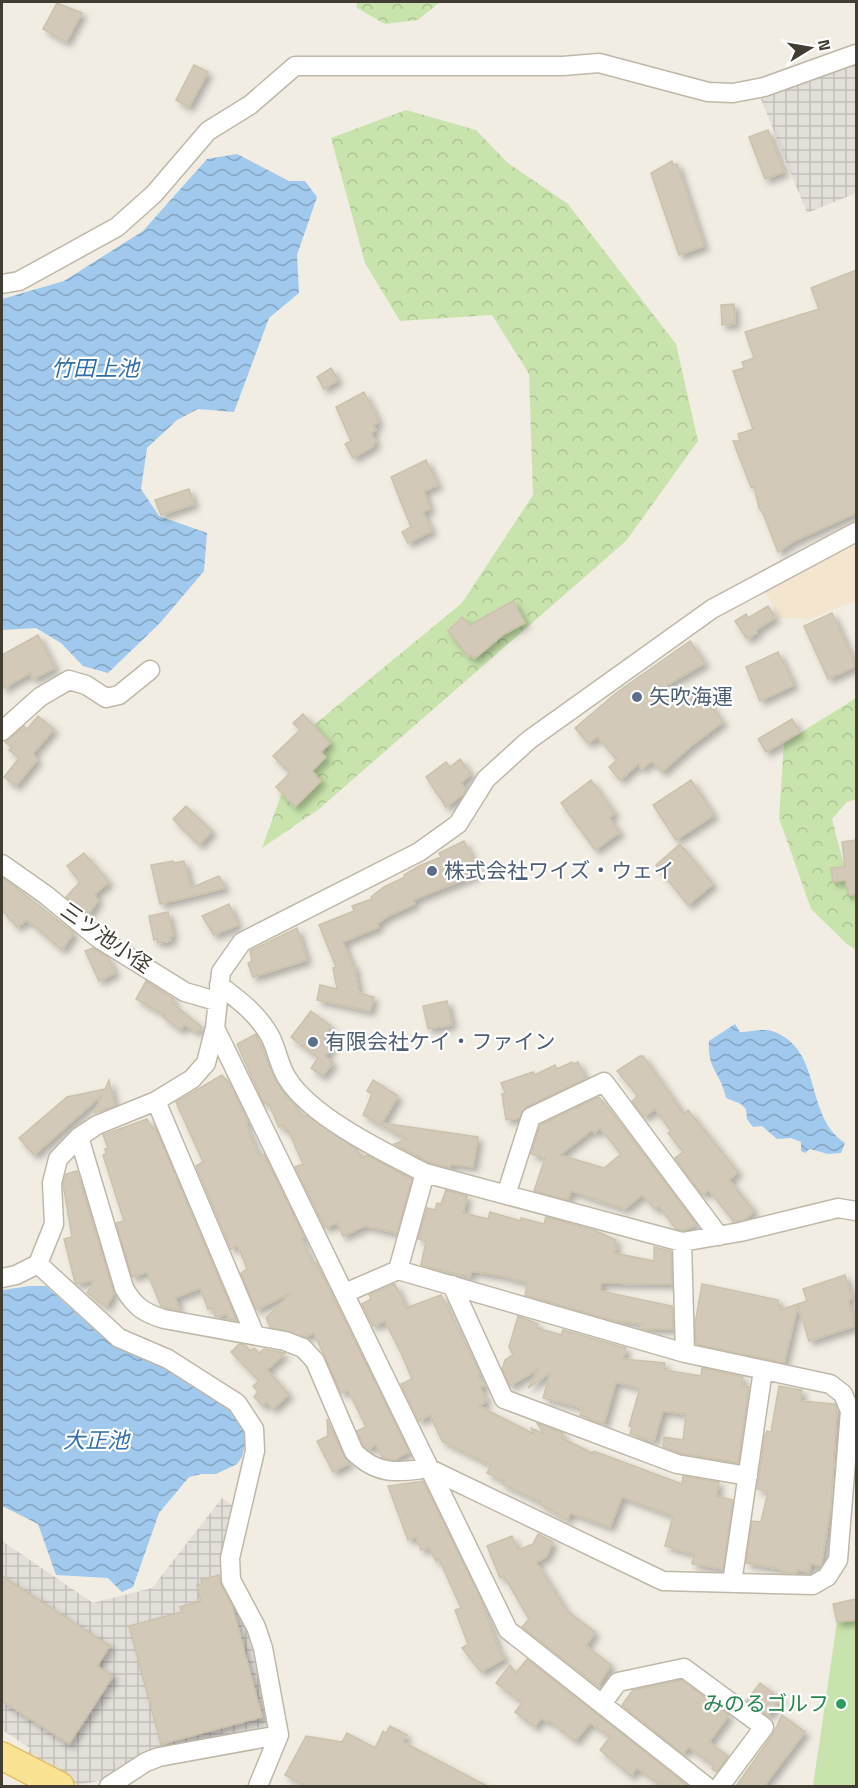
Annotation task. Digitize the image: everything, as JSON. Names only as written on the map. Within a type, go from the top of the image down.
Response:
[{"type":"main road","points":[[2,1756],[60,1786]]},
{"type":"street","points":[[2,284],[19,281],[117,227],[154,194],[208,131],[250,105],[295,66],[563,66],[599,63],[708,92],[733,93],[764,87],[856,54]]},
{"type":"street","points":[[2,1278],[38,1264],[54,1224],[52,1183],[58,1159],[79,1137],[98,1125],[156,1101],[192,1078],[206,1063],[214,1028],[221,972],[242,942],[419,852],[458,824],[486,779],[529,740],[712,609],[856,532]]},
{"type":"street","points":[[2,730],[40,697],[69,680],[86,685],[106,698],[119,695],[150,670]]},
{"type":"street","name":"三ツ池小径","points":[[2,864],[108,944],[185,992],[217,993]]},
{"type":"street","points":[[217,993],[250,1008],[270,1036],[287,1078],[313,1107],[386,1153],[425,1173],[682,1242],[719,1236],[838,1208],[856,1211]]},
{"type":"street","points":[[214,1028],[508,1630],[706,1786]]},
{"type":"street","points":[[506,1195],[531,1117],[604,1082],[719,1236]]},
{"type":"street","points":[[156,1101],[255,1335]]},
{"type":"street","points":[[79,1137],[124,1288],[132,1302],[148,1314],[164,1319],[285,1341],[303,1348],[315,1361],[354,1452],[365,1462],[388,1473],[428,1468],[663,1581],[813,1585],[827,1577],[838,1560],[852,1454],[850,1411],[843,1394],[830,1384],[686,1353],[398,1270],[345,1293]]},
{"type":"street","points":[[398,1270],[425,1173]]},
{"type":"street","points":[[682,1242],[686,1353]]},
{"type":"street","points":[[38,1264],[119,1338],[168,1359],[237,1403],[254,1429],[255,1451],[230,1558],[231,1580],[256,1627],[263,1648],[279,1735],[258,1786]]},
{"type":"street","points":[[452,1285],[504,1399],[677,1464],[748,1476]]},
{"type":"street","points":[[732,1583],[763,1370]]},
{"type":"street","points":[[602,1704],[618,1682],[684,1668],[764,1727],[720,1786]]},
{"type":"street","points":[[109,1786],[146,1762],[159,1757],[279,1735]]},
{"type":"shaded area","points":[[856,63],[856,193],[807,213],[761,99]]},
{"type":"shaded area","points":[[856,543],[856,600],[811,619],[779,618],[764,588]]},
{"type":"shaded area","points":[[222,1498],[237,1508],[230,1539],[272,1717],[268,1732],[109,1779],[77,1785],[25,1758],[30,1748],[2,1730],[2,1541],[93,1603],[152,1588]]},
{"type":"green space","points":[[356,2],[440,2],[418,20],[385,24],[357,8]]},
{"type":"green space","points":[[406,110],[476,130],[508,163],[568,204],[676,344],[698,441],[626,541],[319,809],[262,848],[303,734],[462,603],[533,495],[529,374],[492,315],[400,321],[365,263],[331,138]]},
{"type":"green space","points":[[856,698],[856,799],[847,802],[832,819],[843,862],[856,864],[856,950],[811,909],[779,818],[784,743]]},
{"type":"green space","name":"みのるゴルフ","points":[[856,1620],[856,1786],[813,1786],[837,1622]]},
{"type":"water","name":"竹田上池","points":[[237,154],[289,181],[305,181],[317,197],[297,255],[299,293],[269,318],[234,412],[198,409],[177,420],[147,448],[141,489],[159,516],[207,533],[204,571],[160,623],[108,673],[83,666],[61,643],[36,628],[2,630],[2,299],[64,281],[143,231],[207,159]]},
{"type":"water","points":[[735,1024],[740,1032],[772,1031],[788,1040],[799,1052],[807,1067],[823,1116],[832,1131],[845,1143],[841,1153],[828,1154],[810,1149],[805,1153],[801,1151],[801,1142],[791,1138],[777,1139],[762,1126],[753,1127],[747,1119],[746,1109],[741,1104],[726,1098],[712,1065],[709,1041]]},
{"type":"water","name":"大正池","points":[[46,1286],[112,1345],[168,1364],[236,1409],[247,1438],[242,1457],[237,1464],[216,1474],[189,1477],[159,1513],[133,1587],[122,1592],[108,1578],[56,1575],[38,1524],[2,1506],[2,1290]]},
{"type":"building","points":[[57,3],[82,13],[66,42],[43,29]]},
{"type":"building","points":[[194,65],[208,72],[189,107],[176,100]]},
{"type":"building","points":[[768,130],[784,172],[765,179],[749,137]]},
{"type":"building","points":[[672,161],[673,165],[677,164],[704,246],[679,255],[651,173]]},
{"type":"building","points":[[856,270],[856,513],[794,541],[778,552],[759,508],[754,486],[751,487],[733,441],[740,441],[738,434],[753,429],[733,371],[744,368],[742,362],[754,358],[745,332],[819,309],[811,288]]},
{"type":"building","points":[[734,304],[735,324],[722,325],[721,305]]},
{"type":"building","points":[[331,368],[338,380],[324,389],[317,377]]},
{"type":"building","points":[[364,392],[379,422],[373,425],[376,430],[371,433],[376,442],[374,446],[353,458],[345,444],[351,441],[336,407]]},
{"type":"building","points":[[426,460],[438,485],[424,491],[430,509],[423,512],[432,531],[408,543],[402,532],[411,527],[391,477]]},
{"type":"building","points":[[189,489],[194,504],[161,515],[155,500]]},
{"type":"building","points":[[513,601],[525,623],[504,634],[474,659],[471,655],[469,657],[448,631],[462,617],[470,625]]},
{"type":"building","points":[[768,606],[775,618],[756,630],[757,633],[747,639],[735,621],[746,614],[748,618]]},
{"type":"building","points":[[832,613],[856,666],[828,679],[804,626]]},
{"type":"building","points":[[38,635],[55,668],[33,679],[30,673],[2,689],[2,655]]},
{"type":"building","points":[[690,641],[705,663],[667,685],[675,702],[700,690],[723,722],[662,772],[652,761],[642,769],[638,764],[620,780],[609,767],[617,760],[598,737],[588,743],[575,728],[616,693]]},
{"type":"building","points":[[778,652],[794,685],[760,701],[746,667]]},
{"type":"building","points":[[303,714],[330,743],[321,752],[326,757],[312,771],[321,781],[295,807],[276,787],[290,773],[273,756],[300,730],[293,723]]},
{"type":"building","points":[[38,716],[54,729],[33,753],[37,760],[16,786],[4,777],[19,758],[9,750],[12,748],[5,742],[24,726],[27,729]]},
{"type":"building","points":[[792,719],[800,732],[766,752],[758,739]]},
{"type":"building","points":[[460,759],[471,774],[461,783],[466,790],[463,794],[446,807],[426,777],[446,762],[450,767]]},
{"type":"building","points":[[591,780],[615,813],[609,818],[620,832],[595,850],[561,803]]},
{"type":"building","points":[[691,780],[714,815],[676,840],[653,805]]},
{"type":"building","points":[[186,806],[212,831],[199,845],[173,819]]},
{"type":"building","points":[[856,840],[856,894],[848,895],[846,880],[833,882],[831,868],[845,867],[842,842]]},
{"type":"building","points":[[464,841],[480,873],[413,900],[415,904],[388,916],[377,924],[379,927],[343,942],[352,965],[354,964],[359,993],[374,997],[370,1011],[317,1000],[320,985],[337,989],[333,968],[336,967],[319,925],[354,911],[352,906],[372,899],[371,897],[384,887],[405,877],[404,875],[419,866],[441,857],[439,853]]},
{"type":"building","points":[[680,844],[713,884],[688,905],[656,865]]},
{"type":"building","points":[[84,853],[109,882],[95,894],[98,901],[88,915],[66,897],[80,882],[67,866]]},
{"type":"building","points":[[173,861],[174,863],[184,861],[191,888],[219,876],[225,888],[160,904],[151,865]]},
{"type":"building","points":[[2,877],[74,933],[62,950],[27,920],[17,927],[2,910]]},
{"type":"building","points":[[229,904],[238,925],[214,935],[202,916]]},
{"type":"building","points":[[168,912],[173,936],[170,937],[171,941],[158,943],[157,939],[154,940],[149,916]]},
{"type":"building","points":[[297,928],[307,960],[253,977],[248,963],[252,961],[250,951]]},
{"type":"building","points":[[93,948],[108,957],[115,973],[99,981],[85,951]]},
{"type":"building","points":[[146,981],[174,999],[172,1003],[202,1027],[198,1032],[184,1025],[180,1030],[163,1017],[165,1015],[136,999]]},
{"type":"building","points":[[447,1001],[452,1025],[428,1029],[423,1006]]},
{"type":"building","name":"有限会社ケイ・ファイン","points":[[311,1011],[331,1026],[322,1038],[333,1046],[325,1056],[333,1063],[322,1076],[311,1068],[318,1058],[291,1037]]},
{"type":"building","points":[[256,1034],[275,1079],[302,1117],[306,1115],[358,1150],[361,1158],[367,1155],[412,1179],[397,1233],[365,1226],[343,1236],[337,1223],[325,1228],[295,1167],[303,1164],[288,1130],[286,1131],[283,1125],[279,1127],[268,1102],[264,1104],[237,1044]]},
{"type":"building","points":[[643,1056],[684,1114],[688,1110],[738,1172],[729,1180],[754,1211],[744,1220],[734,1222],[708,1190],[702,1195],[675,1158],[683,1152],[668,1133],[671,1131],[655,1109],[644,1117],[632,1101],[638,1096],[617,1071]]},
{"type":"building","points":[[572,1062],[573,1064],[578,1062],[585,1079],[526,1107],[519,1118],[506,1120],[502,1094],[505,1093],[501,1083],[533,1072],[535,1075],[555,1065],[557,1069]]},
{"type":"building","points":[[222,1075],[229,1083],[248,1122],[246,1124],[259,1156],[264,1154],[304,1237],[301,1238],[313,1264],[316,1262],[409,1452],[394,1460],[382,1457],[376,1445],[368,1449],[363,1445],[357,1431],[366,1427],[348,1390],[341,1393],[314,1333],[305,1337],[270,1327],[266,1318],[291,1293],[256,1310],[241,1273],[247,1269],[238,1246],[231,1249],[196,1166],[203,1162],[176,1102]]},
{"type":"building","points":[[109,1080],[115,1106],[94,1113],[102,1095],[34,1155],[19,1138],[67,1097],[105,1089]]},
{"type":"building","points":[[373,1080],[398,1096],[382,1123],[478,1137],[473,1167],[451,1164],[450,1168],[429,1162],[394,1144],[407,1139],[363,1115],[372,1094],[367,1091]]},
{"type":"building","points":[[599,1097],[697,1225],[683,1230],[676,1229],[659,1206],[655,1209],[642,1195],[625,1209],[571,1191],[568,1200],[534,1191],[545,1158],[531,1154],[540,1125]],"holes":[[[600,1128],[621,1154],[604,1168],[560,1155],[592,1130],[595,1133]]]},
{"type":"building","points":[[147,1119],[152,1128],[155,1127],[236,1319],[234,1320],[229,1319],[227,1314],[216,1317],[212,1308],[208,1309],[200,1288],[175,1298],[180,1310],[161,1306],[147,1272],[132,1277],[116,1223],[124,1221],[103,1155],[106,1154],[105,1149],[108,1148],[103,1135]]},
{"type":"building","points":[[77,1171],[114,1293],[106,1307],[87,1293],[94,1280],[77,1284],[75,1282],[64,1239],[72,1237],[63,1184],[66,1174]]},
{"type":"building","points":[[446,1190],[467,1196],[463,1213],[488,1219],[490,1212],[521,1221],[521,1218],[544,1224],[546,1217],[596,1231],[616,1240],[614,1246],[617,1247],[614,1253],[654,1261],[654,1247],[671,1251],[672,1284],[601,1283],[600,1291],[672,1306],[673,1329],[641,1329],[642,1324],[611,1320],[525,1295],[528,1283],[503,1276],[472,1271],[470,1277],[421,1265],[426,1241],[418,1239],[427,1208],[435,1210],[437,1203],[441,1204]]},
{"type":"building","points":[[845,1275],[852,1298],[848,1300],[855,1326],[809,1341],[798,1305],[784,1363],[696,1344],[695,1324],[702,1284],[778,1300],[780,1310],[807,1301],[803,1289]]},
{"type":"building","points":[[395,1284],[406,1308],[441,1295],[480,1373],[478,1379],[483,1380],[485,1385],[480,1387],[487,1401],[479,1406],[534,1434],[531,1428],[544,1434],[537,1423],[563,1433],[562,1438],[592,1453],[594,1451],[682,1484],[683,1476],[719,1482],[716,1496],[733,1500],[723,1569],[692,1564],[694,1554],[665,1546],[673,1516],[622,1497],[610,1527],[571,1513],[567,1520],[540,1504],[541,1502],[502,1484],[504,1481],[487,1473],[491,1465],[442,1441],[430,1415],[419,1421],[401,1384],[412,1379],[385,1321],[373,1326],[362,1304],[371,1299],[369,1295]]},
{"type":"building","points":[[518,1316],[538,1324],[537,1328],[561,1335],[563,1330],[626,1348],[623,1359],[665,1363],[664,1370],[701,1376],[702,1368],[743,1377],[741,1386],[749,1387],[738,1463],[680,1453],[663,1447],[664,1437],[683,1440],[686,1414],[663,1411],[654,1441],[630,1434],[632,1427],[629,1426],[640,1388],[616,1382],[604,1424],[580,1415],[583,1408],[543,1398],[550,1373],[528,1388],[538,1369],[510,1386],[502,1369],[505,1360],[513,1355],[509,1347]]},
{"type":"building","points":[[239,1344],[245,1345],[250,1351],[254,1348],[259,1353],[264,1349],[285,1353],[267,1370],[289,1394],[273,1409],[267,1402],[263,1406],[254,1397],[258,1392],[253,1386],[259,1381],[231,1352]]},
{"type":"building","points":[[779,1386],[802,1390],[800,1401],[835,1404],[837,1408],[831,1506],[821,1565],[811,1564],[809,1572],[797,1570],[797,1573],[781,1572],[781,1569],[746,1563],[752,1521],[761,1522],[768,1491],[757,1489],[765,1435],[767,1431],[771,1432]]},
{"type":"building","points":[[327,1419],[344,1456],[350,1463],[333,1472],[317,1441],[328,1436]]},
{"type":"building","points":[[423,1481],[481,1599],[498,1648],[505,1658],[481,1672],[462,1648],[468,1644],[455,1610],[461,1608],[439,1559],[436,1561],[429,1548],[421,1550],[416,1537],[408,1540],[388,1486]]},
{"type":"building","points":[[538,1534],[553,1542],[546,1557],[536,1562],[566,1610],[595,1632],[586,1646],[611,1665],[598,1686],[522,1627],[529,1619],[504,1576],[500,1578],[487,1546],[512,1536],[518,1550],[533,1544]]},
{"type":"building","points":[[219,1575],[221,1585],[232,1605],[262,1717],[161,1744],[129,1626],[182,1612],[180,1607],[201,1601],[197,1585],[202,1584],[201,1580]]},
{"type":"building","points":[[2,1576],[110,1646],[97,1666],[113,1676],[69,1744],[2,1701]]},
{"type":"building","points":[[856,1599],[856,1620],[837,1622],[833,1604]]},
{"type":"building","points":[[527,1659],[688,1786],[662,1786],[637,1768],[631,1776],[600,1750],[610,1737],[590,1723],[575,1741],[548,1720],[547,1722],[541,1718],[535,1727],[515,1712],[522,1703],[496,1683],[510,1665],[516,1673]]},
{"type":"building","points":[[681,1680],[729,1715],[709,1742],[728,1756],[717,1772],[712,1769],[714,1766],[688,1747],[683,1754],[622,1705],[633,1690]]},
{"type":"building","points":[[760,1683],[781,1699],[768,1716],[747,1700]]},
{"type":"building","points":[[782,1715],[805,1732],[764,1786],[736,1786],[773,1734]]},
{"type":"building","points":[[390,1726],[407,1735],[403,1742],[487,1786],[306,1786],[285,1775],[306,1736],[342,1742],[347,1733],[375,1748],[383,1731],[386,1733]]},
{"type":"place","name":"矢吹海運","points":[[637,697]]},
{"type":"place","name":"株式会社ワイズ・ウェイ","points":[[432,871]]},
{"type":"place","name":"有限会社ケイ・ファイン","points":[[313,1042]]},
{"type":"place","name":"みのるゴルフ","points":[[841,1704]]}]
